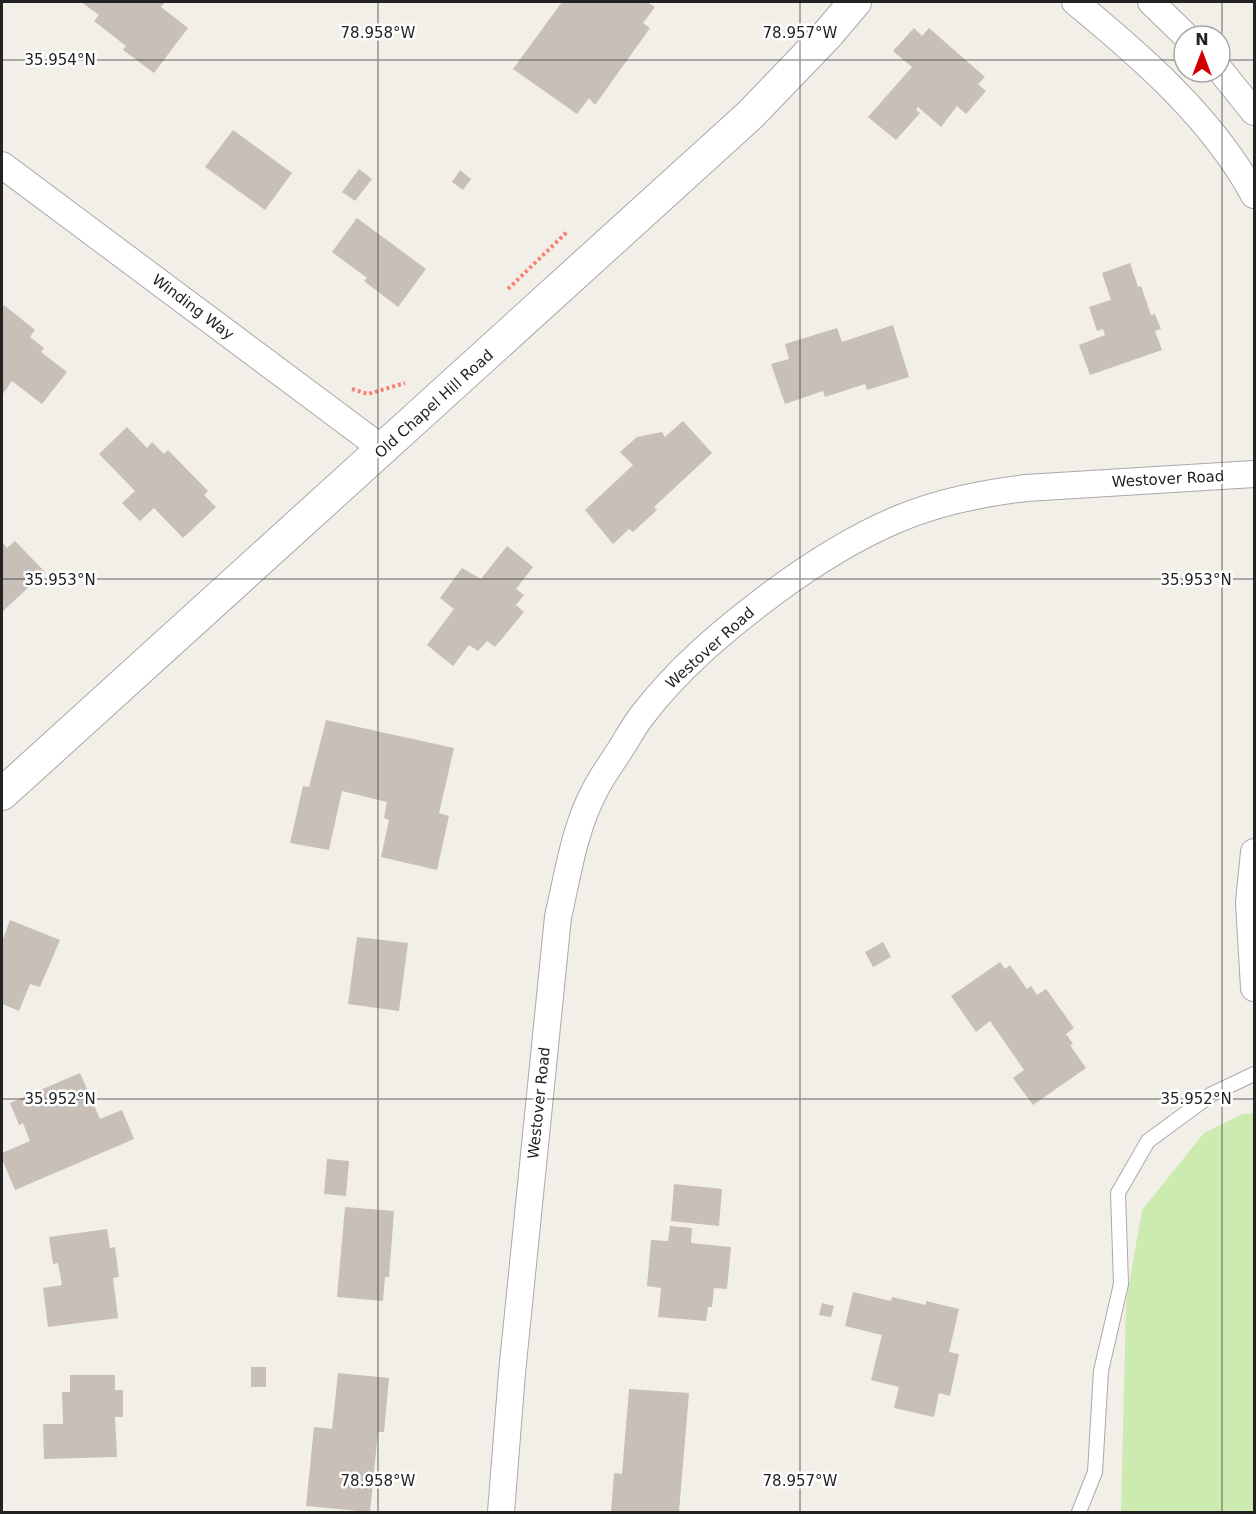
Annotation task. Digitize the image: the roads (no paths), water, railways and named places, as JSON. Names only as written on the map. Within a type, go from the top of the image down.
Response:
[{"type":"street","name":"Old Chapel Hill Road","points":[[2,794],[384,450],[750,115],[827,35],[855,2]]},
{"type":"street","points":[[1076,2],[1121,39],[1190,106],[1242,172],[1254,195]]},
{"type":"street","points":[[1151,2],[1174,24]]},
{"type":"street","points":[[1231,84],[1254,112]]},
{"type":"street","name":"Winding Way","points":[[2,165],[384,450]]},
{"type":"street","name":"Westover Road","points":[[501,1512],[512,1373],[558,917],[573,849],[582,821],[595,790],[641,717],[680,672],[733,624],[811,565],[898,519],[929,508],[983,495],[1026,488],[1254,474]]},
{"type":"street","points":[[1254,852],[1249,902],[1254,988]]},
{"type":"lane","points":[[1079,1512],[1095,1472],[1101,1371],[1120,1284],[1118,1192],[1148,1141],[1212,1094],[1254,1074]]}]
